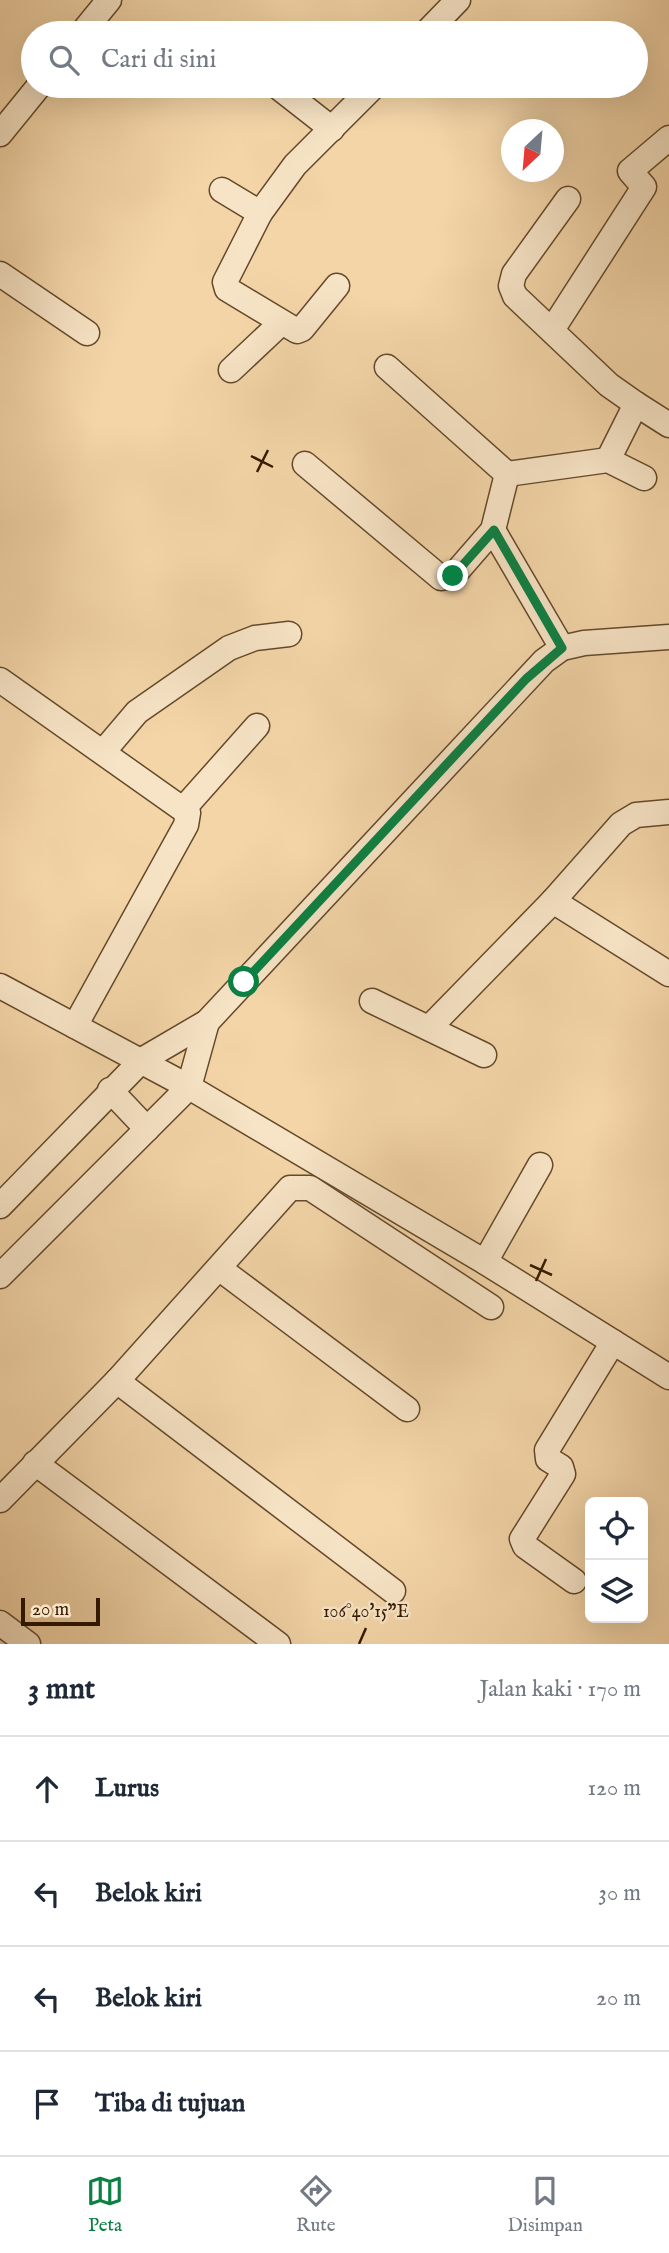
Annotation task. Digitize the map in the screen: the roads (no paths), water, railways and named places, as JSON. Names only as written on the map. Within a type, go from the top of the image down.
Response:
[{"type":"street","points":[[92,21],[109,0]]},
{"type":"street","points":[[438,21],[458,0]]},
{"type":"street","points":[[0,134],[29,98]]},
{"type":"street","points":[[292,98],[332,129]]},
{"type":"street","points":[[337,286],[302,329],[291,330],[227,289],[225,282],[260,213],[296,165],[362,98]]},
{"type":"street","points":[[552,330],[644,187],[630,172],[669,138]]},
{"type":"street","points":[[222,190],[260,213]]},
{"type":"street","points":[[568,199],[514,274],[511,286],[515,296],[609,385],[669,425]]},
{"type":"street","points":[[0,274],[87,334]]},
{"type":"street","points":[[230,370],[281,323]]},
{"type":"street","points":[[387,367],[508,474],[608,460],[644,478]]},
{"type":"street","points":[[608,460],[636,404]]},
{"type":"street","points":[[305,464],[441,578],[453,576],[494,530],[508,474]]},
{"type":"street","points":[[494,530],[562,648]]},
{"type":"street","points":[[103,752],[137,712],[229,648],[255,638],[289,634]]},
{"type":"street","points":[[0,1206],[142,1060],[207,1022],[526,679],[562,648],[584,643],[669,637]]},
{"type":"street","points":[[0,680],[185,807],[188,813],[186,825],[75,1026]]},
{"type":"street","points":[[185,807],[257,726]]},
{"type":"street","points":[[429,1028],[553,901],[627,819],[669,812]]},
{"type":"street","points":[[553,901],[669,974]]},
{"type":"street","points":[[0,986],[189,1087],[485,1262],[669,1377]]},
{"type":"street","points":[[372,1001],[484,1055]]},
{"type":"street","points":[[0,1276],[189,1087],[207,1022]]},
{"type":"street","points":[[110,1090],[147,1129]]},
{"type":"street","points":[[485,1262],[540,1165]]},
{"type":"street","points":[[0,1500],[117,1381],[290,1188],[303,1186],[491,1307]]},
{"type":"street","points":[[220,1269],[407,1409]]},
{"type":"street","points":[[574,1581],[525,1546],[522,1539],[562,1476],[561,1467],[548,1459],[547,1450],[613,1342]]},
{"type":"street","points":[[117,1381],[393,1591]]},
{"type":"street","points":[[35,1463],[278,1644]]},
{"type":"street","points":[[0,1623],[28,1644]]}]
